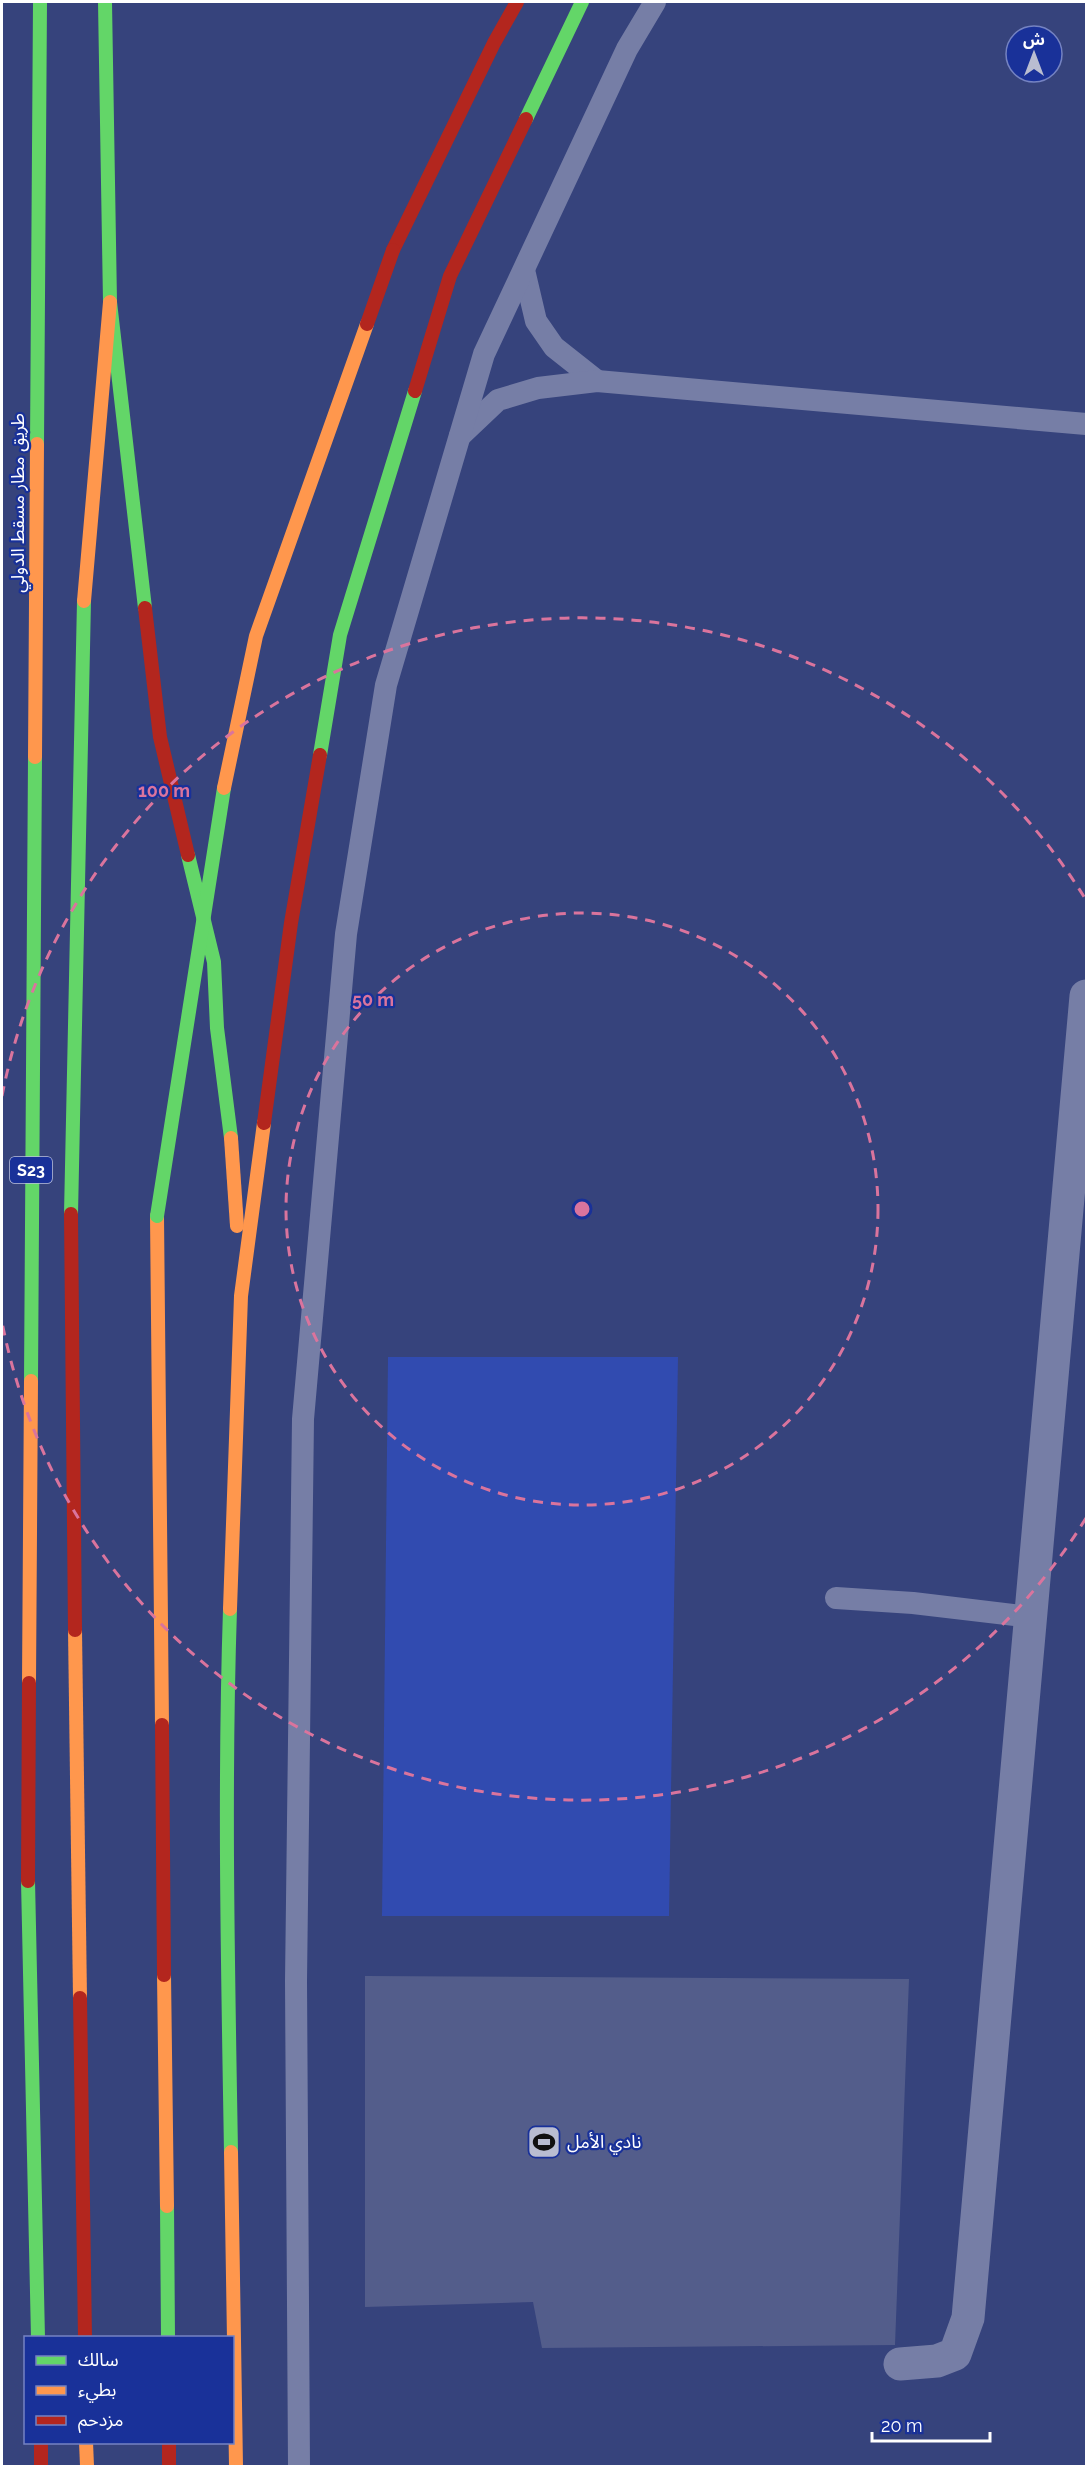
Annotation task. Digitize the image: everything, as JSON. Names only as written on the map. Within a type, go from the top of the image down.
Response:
[{"type":"main road","name":"طريق مطار مسقط الدولي","points":[[38,2336],[28,1855],[40,2]]},
{"type":"main road","points":[[105,2],[110,302],[160,737],[214,962],[217,1028],[230,1126],[241,1296]]},
{"type":"main road","points":[[168,2336],[157,1216],[220,809],[256,636],[393,250],[494,43],[517,2]]},
{"type":"main road","points":[[234,2336],[227,1932],[227,1692],[241,1296],[291,923],[340,635],[450,276],[582,2]]},
{"type":"main road","points":[[85,2336],[70,1247],[83,609],[110,302]]},
{"type":"main road","points":[[234,2347],[236,2466]]},
{"type":"main road","points":[[40,2444],[41,2466]]},
{"type":"main road","points":[[86,2444],[87,2466]]},
{"type":"main road","points":[[169,2444],[169,2466]]},
{"type":"street","points":[[900,2364],[937,2361],[954,2354],[968,2318],[1086,996]]},
{"type":"lane","points":[[299,2466],[296,1981],[303,1419],[346,934],[386,685],[484,354],[627,49],[655,2]]},
{"type":"lane","points":[[524,270],[536,321],[554,347],[597,381]]},
{"type":"lane","points":[[459,437],[498,400],[538,388],[597,381],[1086,424]]},
{"type":"lane","points":[[836,1598],[914,1603],[1031,1617]]},
{"type":"shaded area","points":[[388,1357],[678,1357],[669,1916],[382,1916]]},
{"type":"building","points":[[365,1976],[909,1979],[895,2345],[542,2348],[533,2302],[365,2307]]},
{"type":"traffic: fast","points":[[37,444],[40,2]]},
{"type":"traffic: fast","points":[[105,2],[110,302],[145,608]]},
{"type":"traffic: fast","points":[[526,119],[582,2]]},
{"type":"traffic: fast","points":[[320,755],[340,635],[415,391]]},
{"type":"traffic: fast","points":[[71,1214],[84,601]]},
{"type":"traffic: fast","points":[[31,1381],[35,757]]},
{"type":"traffic: fast","points":[[157,1216],[224,788]]},
{"type":"traffic: fast","points":[[188,855],[214,962],[217,1028],[231,1138]]},
{"type":"traffic: fast","points":[[230,1609],[227,1813],[231,2152]]},
{"type":"traffic: fast","points":[[28,1881],[38,2336]]},
{"type":"traffic: fast","points":[[167,2206],[168,2336]]},
{"type":"traffic: slow","points":[[84,601],[110,302]]},
{"type":"traffic: slow","points":[[224,788],[256,636],[367,324]]},
{"type":"traffic: slow","points":[[35,757],[37,444]]},
{"type":"traffic: slow","points":[[230,1609],[241,1296],[264,1123]]},
{"type":"traffic: slow","points":[[231,1138],[237,1226]]},
{"type":"traffic: slow","points":[[157,1216],[162,1725]]},
{"type":"traffic: slow","points":[[29,1683],[31,1381]]},
{"type":"traffic: slow","points":[[75,1630],[80,1998]]},
{"type":"traffic: slow","points":[[164,1975],[167,2206]]},
{"type":"traffic: slow","points":[[231,2152],[234,2336]]},
{"type":"traffic: slow","points":[[234,2340],[236,2466]]},
{"type":"traffic: slow","points":[[86,2444],[87,2466]]},
{"type":"traffic: jam","points":[[393,250],[494,43],[517,2]]},
{"type":"traffic: jam","points":[[415,391],[450,276],[526,119]]},
{"type":"traffic: jam","points":[[367,324],[393,250]]},
{"type":"traffic: jam","points":[[145,608],[160,737],[188,855]]},
{"type":"traffic: jam","points":[[264,1123],[291,923],[320,755]]},
{"type":"traffic: jam","points":[[71,1214],[75,1630]]},
{"type":"traffic: jam","points":[[28,1881],[29,1683]]},
{"type":"traffic: jam","points":[[162,1725],[164,1975]]},
{"type":"traffic: jam","points":[[80,1998],[85,2336]]},
{"type":"traffic: jam","points":[[41,2444],[41,2466]]},
{"type":"traffic: jam","points":[[169,2444],[169,2466]]},
{"type":"place","name":"نادي الأمل","points":[[544,2142]]}]
